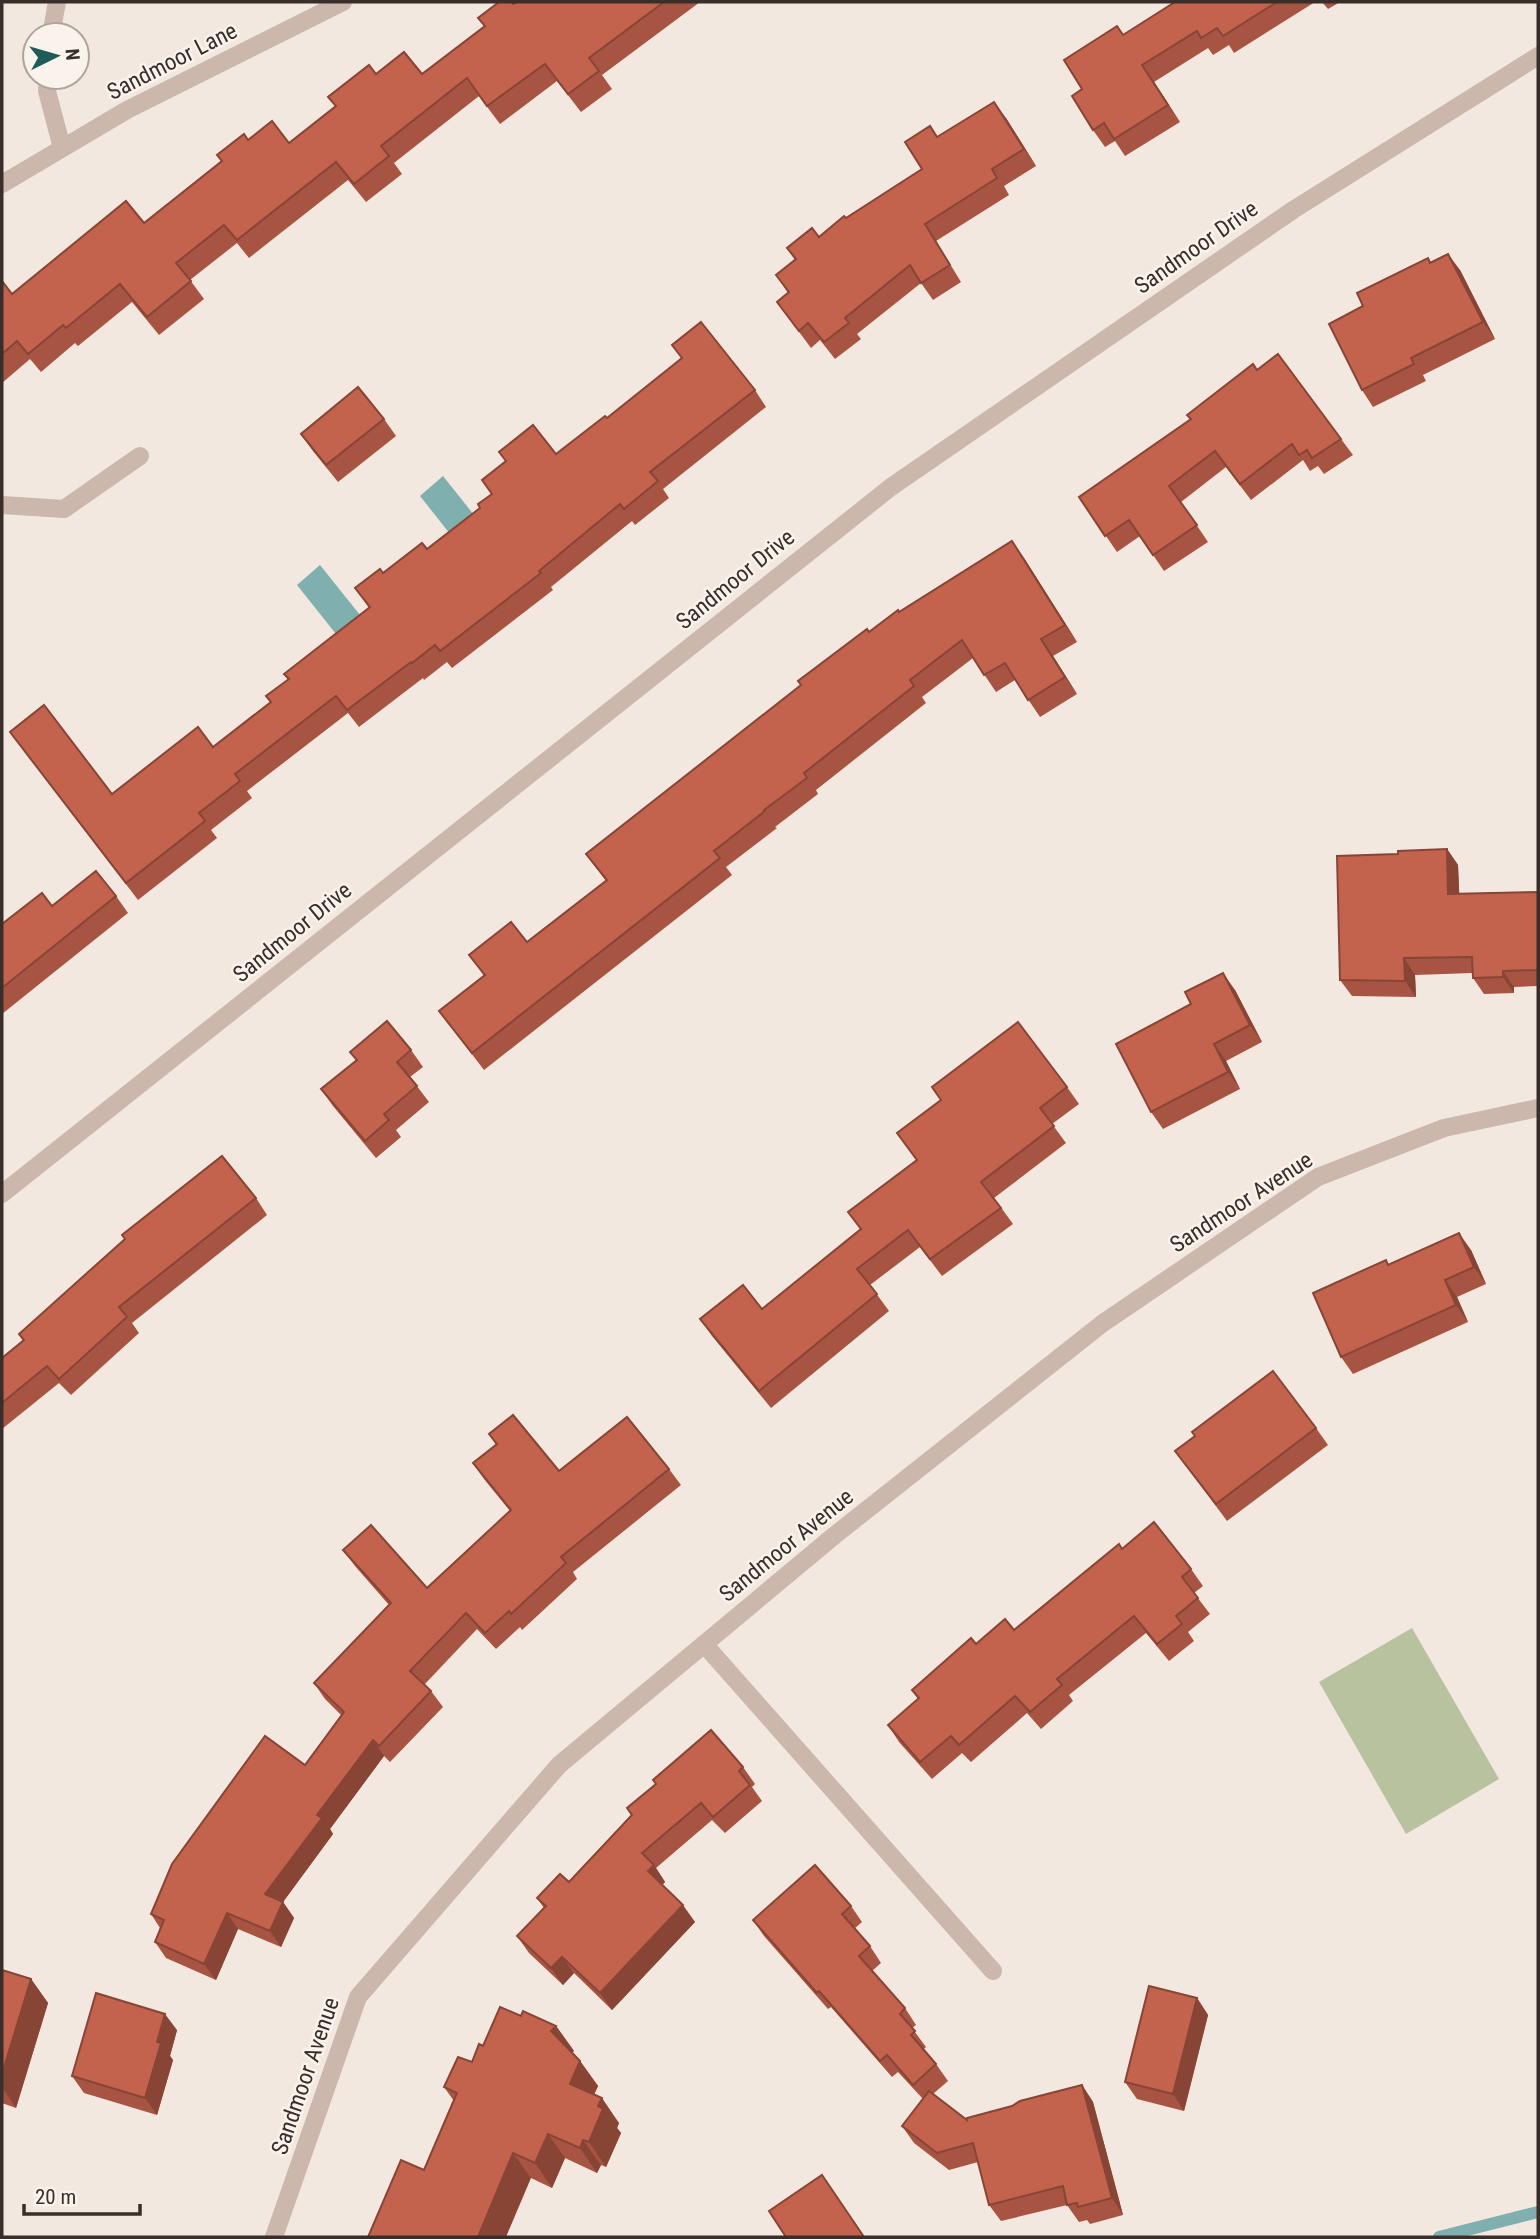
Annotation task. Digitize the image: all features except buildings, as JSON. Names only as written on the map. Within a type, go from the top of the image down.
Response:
[{"type":"street","points":[[54,21],[57,2]]},
{"type":"street","name":"Sandmoor Lane","points":[[2,184],[127,110],[343,2]]},
{"type":"street","name":"Sandmoor Drive","points":[[2,1194],[891,486],[1293,210],[1538,56]]},
{"type":"street","points":[[47,91],[62,148]]},
{"type":"street","points":[[2,505],[64,509],[140,456]]},
{"type":"street","name":"Sandmoor Avenue","points":[[274,2237],[358,1997],[559,1765],[835,1535],[1103,1323],[1318,1177],[1444,1129],[1538,1108]]},
{"type":"street","points":[[704,1644],[993,1970]]},
{"type":"green space","points":[[1412,1628],[1499,1779],[1406,1834],[1319,1682]]},
{"type":"water","points":[[443,476],[478,520],[454,539],[420,496]]},
{"type":"water","points":[[320,565],[364,620],[340,639],[297,585]]},
{"type":"waterway","points":[[1439,2237],[1538,2212]]}]
